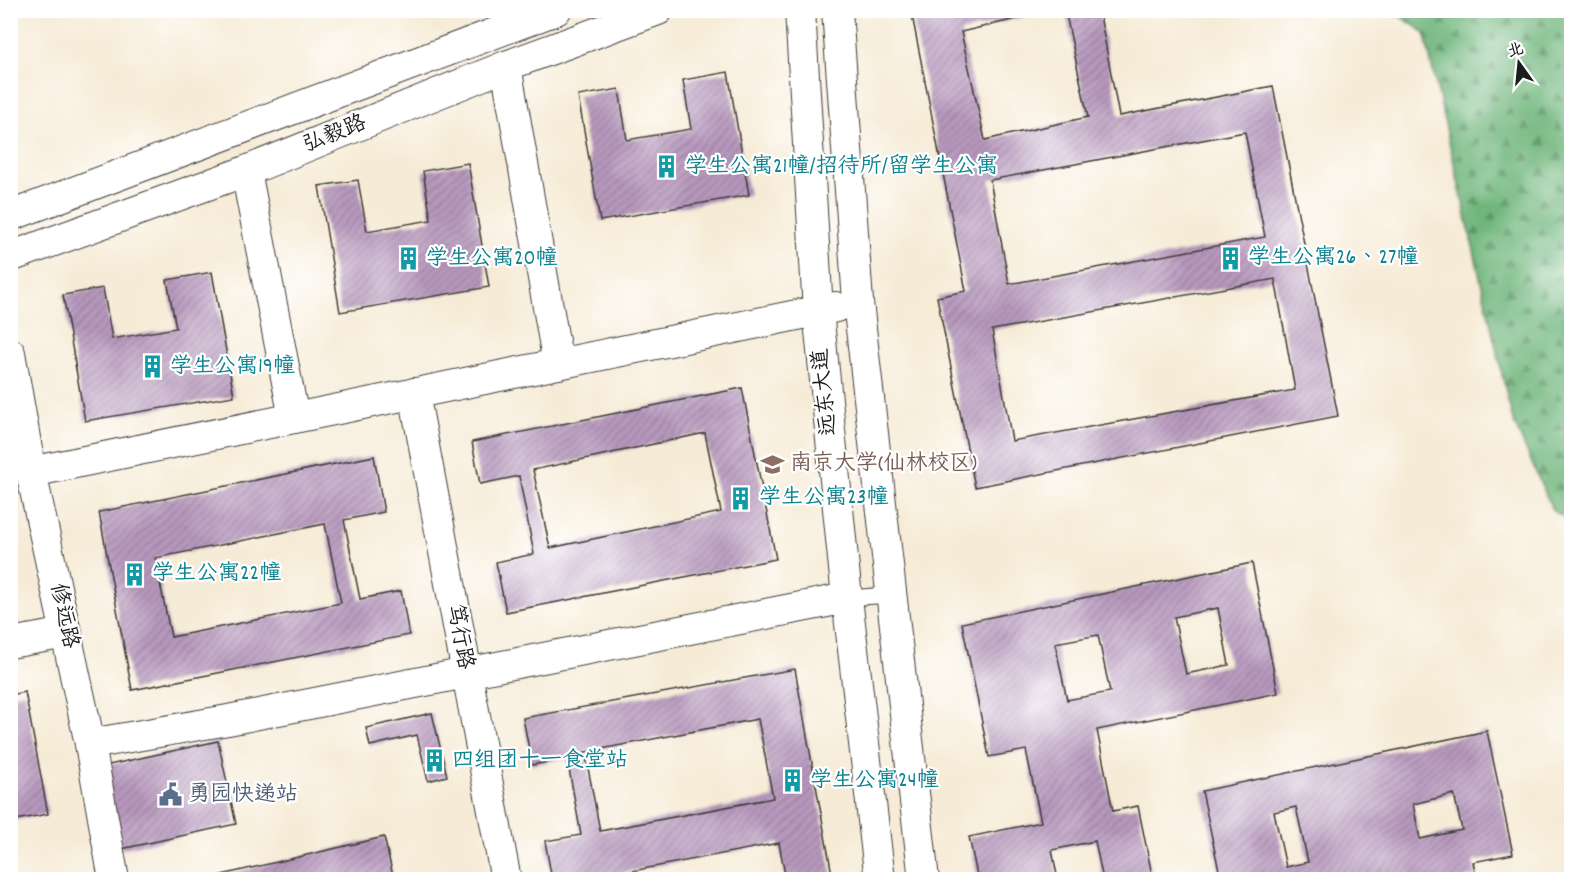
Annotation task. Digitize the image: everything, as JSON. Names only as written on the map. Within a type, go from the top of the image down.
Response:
[{"type":"street","points":[[10,216],[556,10]]},
{"type":"street","name":"弘毅路","points":[[10,257],[246,171],[506,66],[658,10]]},
{"type":"street","name":"远东大道","points":[[800,10],[818,311],[847,598],[880,879]]},
{"type":"street","points":[[837,10],[858,302],[924,879]]},
{"type":"street","points":[[506,66],[558,364]]},
{"type":"street","points":[[246,171],[294,418]]},
{"type":"street","points":[[31,472],[858,302]]},
{"type":"street","name":"修远路","points":[[10,353],[31,472],[90,744],[114,879]]},
{"type":"street","name":"笃行路","points":[[414,393],[506,879]]},
{"type":"street","points":[[90,744],[228,720],[847,598]]},
{"type":"street","points":[[10,643],[67,633]]},
{"type":"lane","points":[[847,598],[891,595]]},
{"type":"green space","points":[[1392,11],[1571,11],[1571,521],[1553,511],[1512,418],[1424,32]]},
{"type":"building","name":"学生公寓26、27幢","points":[[911,10],[1054,10],[961,32],[985,140],[1088,117],[1065,10],[1099,10],[1119,116],[1273,86],[1338,416],[975,487],[937,297],[966,291]],"holes":[[[1245,132],[1265,237],[1009,284],[990,180]],[[1275,279],[1295,390],[1012,441],[992,330]]]},
{"type":"building","name":"学生公寓21幢/招待所/留学生公寓","points":[[728,72],[749,195],[600,221],[578,96],[619,89],[627,140],[691,129],[683,80]]},
{"type":"building","name":"学生公寓20幢","points":[[468,163],[489,287],[340,312],[319,186],[358,180],[367,231],[431,220],[423,171]]},
{"type":"building","name":"学生公寓19幢","points":[[212,272],[234,396],[85,421],[63,295],[103,288],[112,339],[176,328],[167,280]]},
{"type":"building","name":"学生公寓23幢","points":[[742,388],[776,559],[506,612],[496,562],[534,554],[519,476],[480,484],[472,442]],"holes":[[[705,433],[721,512],[550,548],[533,470]]]},
{"type":"building","name":"学生公寓22幢","points":[[374,456],[384,512],[344,520],[360,599],[401,591],[409,635],[132,690],[99,512]],"holes":[[[325,524],[341,603],[171,637],[155,558]]]},
{"type":"building","points":[[1252,563],[1278,693],[1097,730],[1113,811],[1138,806],[1153,880],[1103,880],[1095,841],[1052,850],[1058,880],[978,880],[969,837],[1041,822],[1026,750],[989,757],[962,623]],"holes":[[[1218,608],[1229,665],[1186,674],[1174,617]],[[1098,635],[1110,692],[1067,700],[1055,643]]]},
{"type":"building","name":"学生公寓24幢","points":[[795,669],[833,880],[786,880],[779,843],[606,876],[607,880],[552,880],[545,841],[581,835],[567,758],[532,765],[523,718]],"holes":[[[758,719],[773,798],[600,831],[585,752]]]},
{"type":"building","points":[[25,692],[48,814],[10,821],[10,695]]},
{"type":"building","name":"四组团十一食堂站","points":[[432,713],[447,776],[428,781],[417,735],[370,746],[366,728]]},
{"type":"building","points":[[1487,731],[1513,854],[1473,862],[1476,876],[1458,880],[1221,880],[1202,791]],"holes":[[[1454,794],[1462,830],[1420,839],[1413,804]],[[1296,807],[1308,862],[1286,867],[1274,812]]]},
{"type":"building","name":"勇园快递站","points":[[218,741],[236,824],[121,849],[104,766]]},
{"type":"building","points":[[384,837],[394,880],[204,880],[204,879]]},
{"type":"place","name":"学生公寓21幢/招待所/留学生公寓","points":[[667,167]]},
{"type":"place","name":"学生公寓26、27幢","points":[[1230,258]]},
{"type":"place","name":"学生公寓20幢","points":[[408,259]]},
{"type":"place","name":"学生公寓19幢","points":[[152,367]]},
{"type":"place","name":"南京大学(仙林校区)","points":[[772,464]]},
{"type":"place","name":"学生公寓23幢","points":[[741,498]]},
{"type":"place","name":"学生公寓22幢","points":[[134,574]]},
{"type":"place","name":"四组团十一食堂站","points":[[434,761]]},
{"type":"place","name":"学生公寓24幢","points":[[792,781]]},
{"type":"place","name":"勇园快递站","points":[[170,795]]}]
